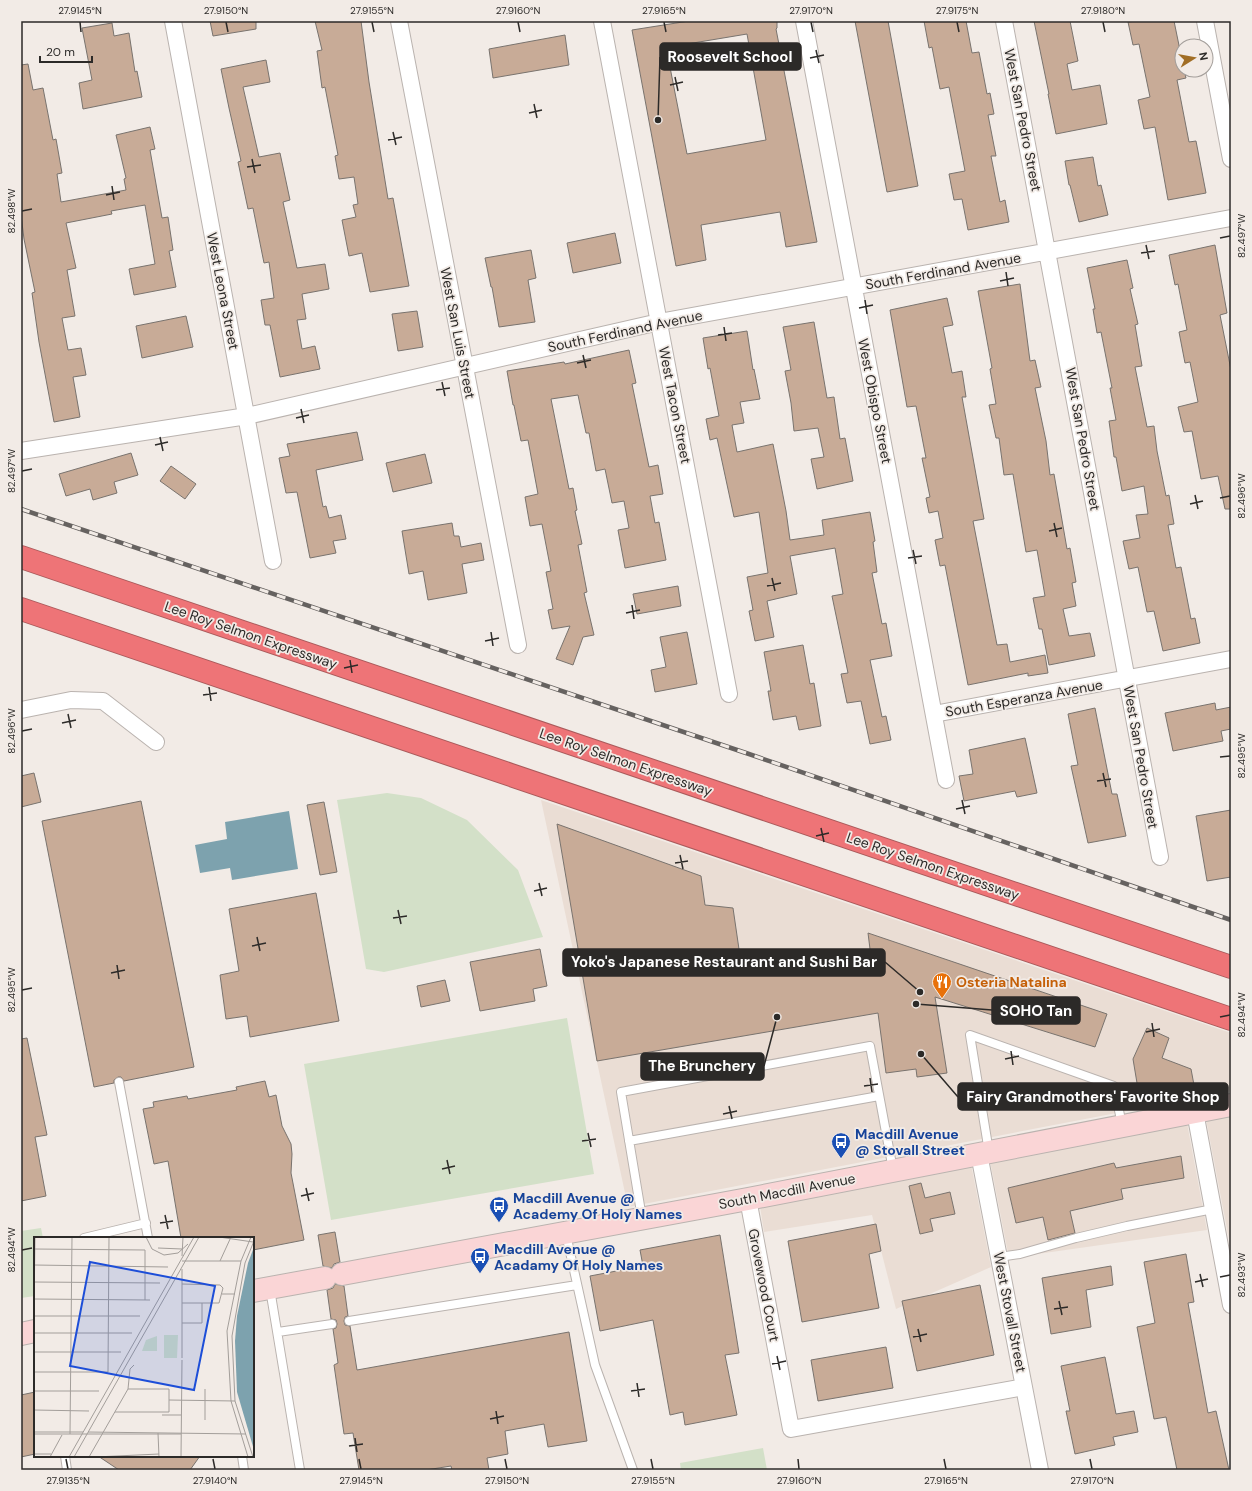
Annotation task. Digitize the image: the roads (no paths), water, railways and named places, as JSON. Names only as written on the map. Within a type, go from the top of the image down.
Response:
[{"type":"highway","name":"Lee Roy Selmon Expressway","points":[[21,557],[1231,967]]},
{"type":"highway","points":[[21,609],[1231,1019]]},
{"type":"street","name":"West Leona Street","points":[[173,21],[274,561]]},
{"type":"street","name":"West San Luis Street","points":[[399,21],[518,645]]},
{"type":"street","name":"West Tacon Street","points":[[602,21],[729,694]]},
{"type":"street","name":"West Obispo Street","points":[[804,21],[946,780]]},
{"type":"street","name":"West San Pedro Street","points":[[1004,21],[1160,857]]},
{"type":"street","points":[[1205,21],[1231,159]]},
{"type":"street","name":"South Ferdinand Avenue","points":[[21,451],[247,416],[659,322],[1231,218]]},
{"type":"street","name":"South Esperanza Avenue","points":[[934,714],[1231,659]]},
{"type":"street","points":[[21,710],[71,700],[103,701],[156,742]]},
{"type":"street","name":"South Macdill Avenue","points":[[262,1289],[643,1219],[1231,1105]]},
{"type":"street","points":[[1195,1112],[1231,1305]]},
{"type":"street","name":"West Stovall Street","points":[[984,1153],[999,1257],[1040,1470]]},
{"type":"street","name":"Grovewood Court","points":[[748,1199],[791,1429],[1024,1387]]},
{"type":"street","points":[[21,1334],[34,1331]]},
{"type":"lane","points":[[984,1153],[970,1036],[1114,1086],[1122,1126]]},
{"type":"lane","points":[[643,1219],[621,1092],[870,1046],[893,1171]]},
{"type":"lane","points":[[119,1082],[148,1237]]},
{"type":"lane","points":[[629,1141],[879,1096]]},
{"type":"lane","points":[[999,1257],[1020,1254],[1098,1233],[1213,1209]]},
{"type":"lane","points":[[88,1237],[146,1223]]},
{"type":"lane","points":[[566,1233],[595,1365],[633,1470]]},
{"type":"lane","points":[[349,1321],[577,1285]]},
{"type":"lane","points":[[262,1289],[278,1332],[300,1470]]},
{"type":"lane","points":[[278,1332],[332,1324]]},
{"type":"lane","points":[[64,1457],[67,1470]]},
{"type":"lane","points":[[242,1457],[244,1470]]},
{"type":"water","points":[[289,811],[298,869],[232,880],[230,868],[200,873],[195,845],[227,839],[225,822]]},
{"type":"railway","points":[[21,509],[746,753],[1231,920]]},
{"type":"place","name":"Roosevelt School","points":[[658,120]]},
{"type":"place","name":"Yoko's Japanese Restaurant and Sushi Bar","points":[[920,992]]},
{"type":"place","name":"Osteria Natalina","points":[[942,999]]},
{"type":"place","name":"SOHO Tan","points":[[916,1004]]},
{"type":"place","name":"The Brunchery","points":[[777,1017]]},
{"type":"place","name":"Fairy Grandmothers' Favorite Shop","points":[[921,1054]]},
{"type":"place","name":"Macdill Avenue @ Stovall Street","points":[[841,1159]]},
{"type":"place","name":"Macdill Avenue @ Academy Of Holy Names","points":[[499,1223]]},
{"type":"place","name":"Macdill Avenue @ Acadamy Of Holy Names","points":[[480,1274]]}]
